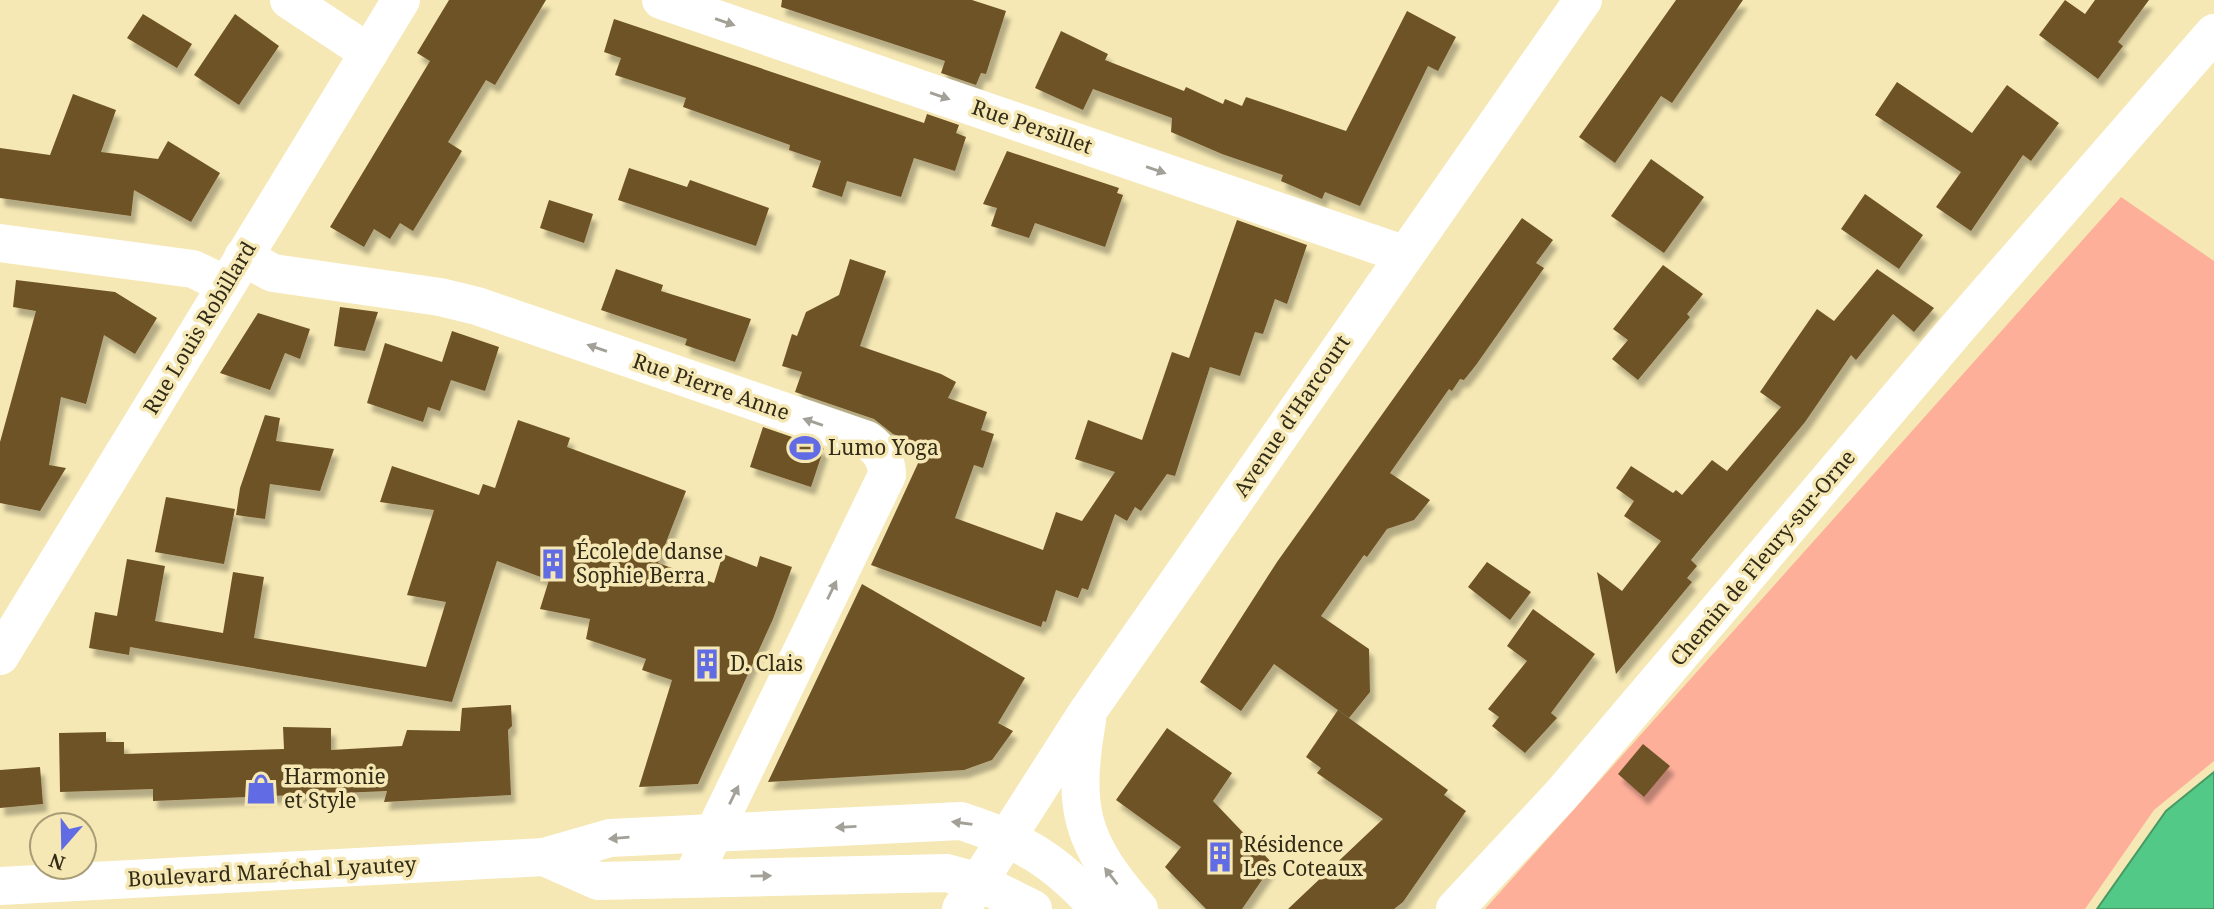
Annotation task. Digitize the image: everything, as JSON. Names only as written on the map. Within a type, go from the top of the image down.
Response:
[{"type":"street","points":[[289,0],[369,53]]},
{"type":"street","name":"Rue Louis Robillard","points":[[0,656],[401,0]]},
{"type":"street","name":"Rue Persillet","points":[[661,0],[1403,254]]},
{"type":"street","name":"Avenue d'Harcourt","points":[[970,895],[1088,711],[1579,1]]},
{"type":"street","name":"Chemin de Fleury-sur-Orne","points":[[1455,909],[1562,794],[1961,325],[2214,33]]},
{"type":"street","points":[[0,243],[192,269],[235,271]]},
{"type":"street","name":"Rue Pierre Anne","points":[[235,271],[273,273],[440,297],[477,306],[867,440],[878,448],[887,466],[887,475],[692,878]]},
{"type":"street","points":[[1088,711],[1080,776],[1082,805],[1090,839],[1105,869],[1139,909]]},
{"type":"street","name":"Boulevard Maréchal Lyautey","points":[[0,886],[544,857],[610,838],[961,821],[1008,836],[1051,862],[1099,909]]},
{"type":"street","name":"Boulevard Maréchal Lyautey","points":[[544,857],[598,881],[947,873],[970,895],[1033,909]]},
{"type":"shaded area","points":[[2121,197],[2214,261],[2214,761],[2154,810],[2085,909],[1485,909]]},
{"type":"shaded area","points":[[2214,772],[2214,909],[2097,909],[2166,811]]},
{"type":"building","points":[[449,0],[546,0],[495,85],[486,80],[448,142],[462,151],[413,231],[400,223],[390,239],[374,229],[364,247],[330,227],[430,61],[417,53]]},
{"type":"building","points":[[782,0],[972,0],[1006,11],[986,74],[981,73],[976,85],[941,73],[945,61],[781,7]]},
{"type":"building","points":[[1676,0],[1743,0],[1672,103],[1661,96],[1615,163],[1579,137]]},
{"type":"building","points":[[2065,0],[2085,14],[2095,0],[2149,0],[2118,42],[2123,46],[2098,79],[2039,35]]},
{"type":"building","points":[[1407,11],[1456,37],[1438,71],[1428,66],[1360,206],[1325,192],[1322,199],[1281,181],[1283,175],[1222,154],[1171,132],[1172,118],[1093,89],[1083,110],[1035,88],[1061,31],[1108,54],[1105,60],[1184,91],[1186,87],[1223,104],[1225,99],[1242,106],[1246,97],[1346,131]]},
{"type":"building","points":[[143,14],[192,44],[177,68],[127,38]]},
{"type":"building","points":[[235,14],[279,46],[239,105],[194,75]]},
{"type":"building","points":[[614,19],[924,123],[927,114],[959,125],[956,133],[966,137],[955,171],[914,158],[901,197],[847,181],[842,197],[812,187],[821,161],[789,150],[790,145],[683,107],[686,98],[615,75],[621,58],[604,52]]},
{"type":"building","points":[[1897,82],[1972,133],[2007,85],[2059,123],[2031,161],[2023,155],[1971,231],[1936,207],[1961,172],[1875,115]]},
{"type":"building","points":[[73,94],[116,110],[101,152],[158,159],[168,141],[220,173],[191,222],[134,190],[131,216],[0,198],[0,148],[50,155]]},
{"type":"building","points":[[1007,151],[1119,188],[1117,193],[1123,195],[1105,247],[1035,223],[1029,238],[991,226],[997,208],[983,204]]},
{"type":"building","points":[[1651,159],[1704,197],[1664,253],[1611,216]]},
{"type":"building","points":[[629,168],[687,187],[690,180],[769,208],[756,246],[618,200]]},
{"type":"building","points":[[1865,194],[1923,235],[1899,269],[1841,229]]},
{"type":"building","points":[[549,200],[593,214],[584,243],[540,228]]},
{"type":"building","points":[[1522,218],[1553,240],[1536,263],[1544,268],[1476,365],[1464,380],[1460,379],[1452,391],[1449,389],[1390,473],[1430,500],[1414,520],[1387,529],[1367,557],[1364,555],[1321,616],[1369,649],[1370,692],[1349,718],[1274,664],[1241,711],[1200,682],[1277,562]]},
{"type":"building","points":[[1237,220],[1307,245],[1287,304],[1275,299],[1263,334],[1255,332],[1240,376],[1210,367],[1175,476],[1167,474],[1141,511],[1135,507],[1127,521],[1115,514],[1088,590],[1082,588],[1078,598],[1056,590],[1046,622],[1043,621],[1041,627],[871,565],[926,446],[893,434],[874,419],[795,392],[802,372],[782,366],[792,334],[797,336],[806,312],[839,295],[850,259],[886,271],[860,346],[941,374],[956,382],[948,398],[987,412],[981,430],[994,434],[983,468],[974,465],[955,518],[1043,550],[1056,512],[1082,521],[1115,472],[1075,459],[1088,420],[1142,440],[1172,352],[1189,358]]},
{"type":"building","points":[[1663,265],[1703,294],[1687,314],[1690,317],[1638,380],[1612,359],[1628,340],[1613,329]]},
{"type":"building","points":[[616,269],[663,285],[661,291],[751,319],[735,362],[685,345],[687,339],[601,310]]},
{"type":"building","points":[[1877,269],[1934,308],[1914,332],[1893,314],[1856,360],[1851,355],[1805,422],[1691,560],[1697,566],[1687,578],[1692,582],[1616,674],[1597,572],[1622,591],[1661,541],[1624,516],[1634,501],[1616,488],[1631,466],[1673,493],[1676,490],[1682,495],[1712,460],[1727,471],[1781,407],[1760,392],[1817,309],[1834,321]]},
{"type":"building","points":[[16,280],[115,292],[157,318],[135,354],[104,335],[86,404],[61,397],[49,465],[66,468],[40,511],[0,503],[0,442],[36,311],[13,307]]},
{"type":"building","points":[[340,307],[378,312],[365,351],[334,346]]},
{"type":"building","points":[[258,313],[310,329],[300,359],[285,353],[270,390],[220,373]]},
{"type":"building","points":[[452,331],[499,347],[485,391],[451,380],[440,411],[428,407],[423,422],[367,403],[385,343],[442,362]]},
{"type":"building","points":[[265,415],[280,418],[276,441],[334,449],[320,491],[270,484],[265,519],[236,515],[240,488]]},
{"type":"building","points":[[518,420],[570,438],[567,447],[686,491],[658,563],[714,583],[723,554],[757,567],[760,556],[792,567],[773,619],[698,784],[639,787],[672,680],[642,670],[646,659],[586,639],[590,619],[540,609],[549,580],[497,561],[452,702],[130,647],[129,655],[89,648],[95,612],[117,616],[127,559],[165,566],[155,621],[223,633],[233,572],[264,577],[254,638],[426,667],[446,602],[407,595],[434,510],[380,502],[392,466],[479,495],[483,484],[495,488]]},
{"type":"building","points":[[763,427],[824,448],[811,487],[750,467]]},
{"type":"building","points":[[166,497],[235,509],[224,564],[155,552]]},
{"type":"building","points":[[1487,562],[1531,592],[1510,620],[1468,587]]},
{"type":"building","points":[[862,584],[1025,678],[998,723],[1013,731],[992,760],[964,770],[768,782]]},
{"type":"building","points":[[1533,609],[1595,654],[1551,713],[1557,718],[1525,753],[1492,726],[1499,717],[1488,709],[1527,661],[1507,646]]},
{"type":"building","points":[[511,705],[512,726],[508,730],[511,795],[384,802],[387,791],[153,801],[153,789],[60,792],[59,733],[106,732],[106,742],[124,742],[124,754],[284,749],[283,727],[331,728],[331,750],[402,746],[407,730],[460,731],[462,708]]},
{"type":"building","points":[[1338,710],[1448,790],[1444,795],[1466,811],[1403,902],[1394,909],[1288,909],[1383,819],[1317,773],[1321,768],[1306,757]]},
{"type":"building","points":[[1167,728],[1232,773],[1213,801],[1273,864],[1242,909],[1206,909],[1165,867],[1181,847],[1116,800]]},
{"type":"building","points":[[1643,744],[1670,766],[1644,797],[1618,774]]},
{"type":"building","points":[[40,767],[43,804],[0,808],[0,770]]},
{"type":"place","name":"Lumo Yoga","points":[[805,448]]},
{"type":"place","name":"École de danse Sophie Berra","points":[[553,564]]},
{"type":"place","name":"D. Clais","points":[[707,664]]},
{"type":"place","name":"Harmonie et Style","points":[[261,789]]},
{"type":"place","name":"Résidence Les Coteaux","points":[[1220,857]]}]
